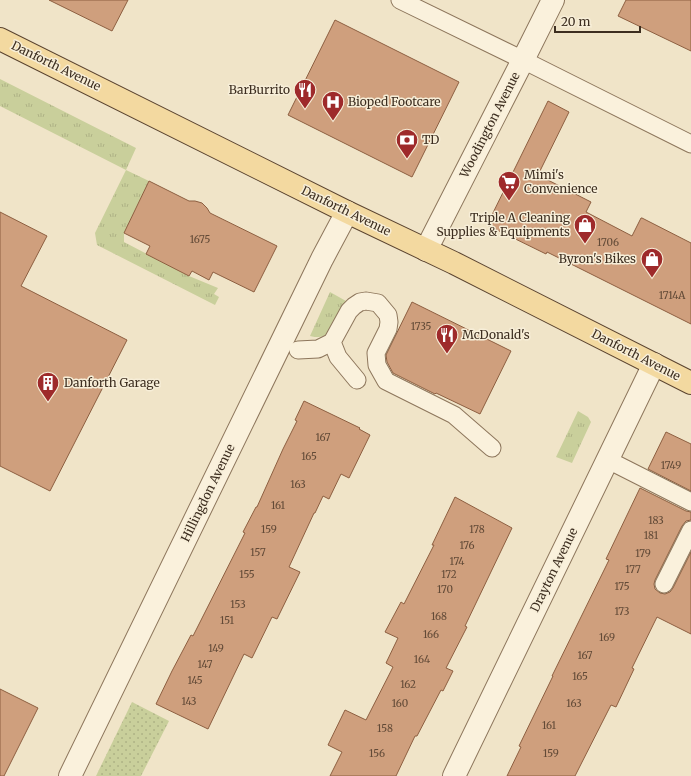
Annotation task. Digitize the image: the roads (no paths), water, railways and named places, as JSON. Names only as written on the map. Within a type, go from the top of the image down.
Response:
[{"type":"main road","name":"Danforth Avenue","points":[[0,39],[347,212],[454,263],[691,383]]},
{"type":"street","name":"Woodington Avenue","points":[[426,250],[553,0]]},
{"type":"street","name":"Hillingdon Avenue","points":[[70,776],[322,259],[347,212]]},
{"type":"street","name":"Drayton Avenue","points":[[454,776],[654,364]]},
{"type":"lane","points":[[400,0],[691,144]]},
{"type":"lane","points":[[298,350],[318,349],[332,342],[349,311],[354,306],[360,302],[366,301],[378,303],[388,315],[389,322],[388,329],[376,353],[376,365],[386,381],[454,415],[492,448]]},
{"type":"lane","points":[[332,342],[338,357],[357,380]]},
{"type":"lane","points":[[608,460],[691,502]]},
{"type":"lane","points":[[664,584],[691,530]]},
{"type":"place","name":"BarBurrito","points":[[305,110]]},
{"type":"place","name":"Bioped Footcare","points":[[333,122]]},
{"type":"place","name":"TD","points":[[407,160]]},
{"type":"place","name":"Mimi's Convenience","points":[[509,202]]},
{"type":"place","name":"Triple A Cleaning Supplies & Equipments","points":[[585,244]]},
{"type":"place","name":"Byron's Bikes","points":[[652,278]]},
{"type":"place","name":"McDonald's","points":[[447,354]]},
{"type":"place","name":"Danforth Garage","points":[[48,402]]}]
